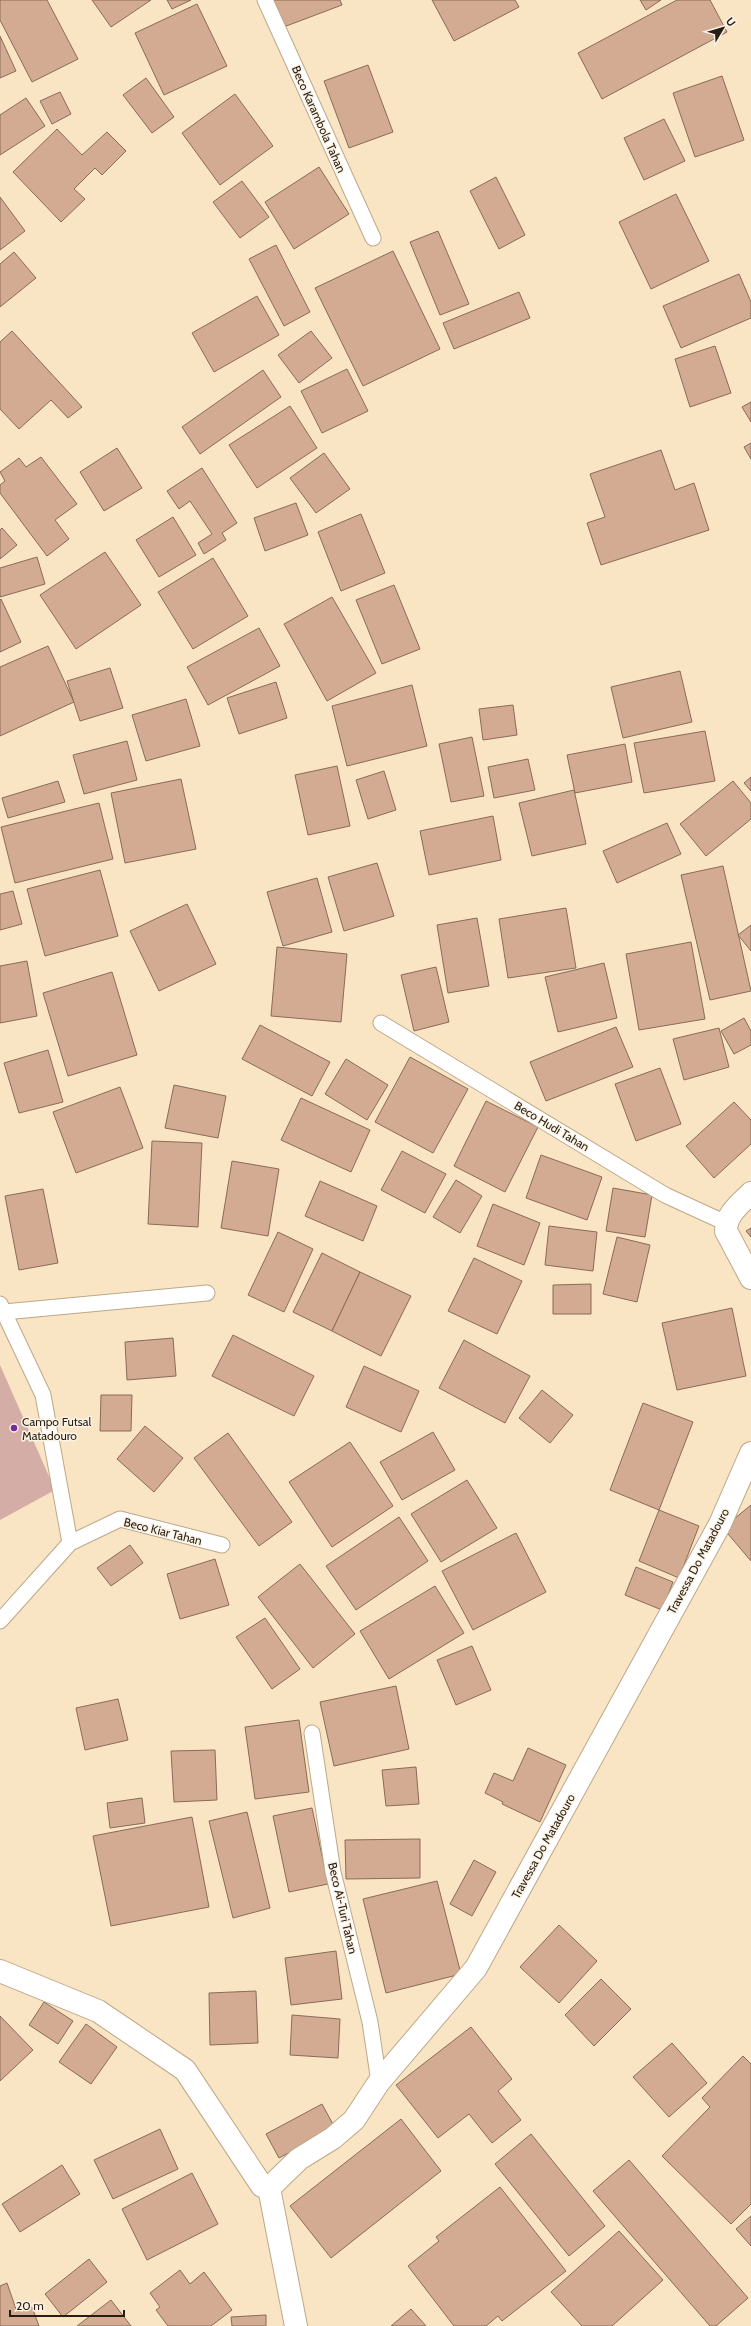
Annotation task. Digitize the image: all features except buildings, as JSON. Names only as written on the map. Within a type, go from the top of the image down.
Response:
[{"type":"street","points":[[751,1193],[732,1212],[726,1223],[726,1231],[751,1278]]},
{"type":"street","name":"Travessa Do Matadouro","points":[[270,2188],[299,2159],[333,2138],[354,2120],[379,2082],[476,1968],[720,1524],[751,1453]]},
{"type":"street","points":[[0,1971],[98,2011],[184,2070],[262,2186],[270,2188],[296,2326]]},
{"type":"lane","name":"Beco Karambola Tahan","points":[[265,0],[373,238]]},
{"type":"lane","name":"Beco Hudi Tahan","points":[[381,1023],[665,1195],[726,1223]]},
{"type":"lane","points":[[70,1543],[43,1395],[2,1308],[207,1293]]},
{"type":"lane","name":"Beco Kiar Tahan","points":[[0,1621],[70,1543],[120,1519],[222,1545]]},
{"type":"lane","name":"Beco Ai-Turi Tahan","points":[[312,1733],[333,1872],[370,2022],[379,2082]]},
{"type":"shaded area","name":"Campo Futsal Matadouro","points":[[0,1365],[55,1490],[0,1520]]},
{"type":"place","name":"Campo Futsal Matadouro","points":[[14,1428]]}]
